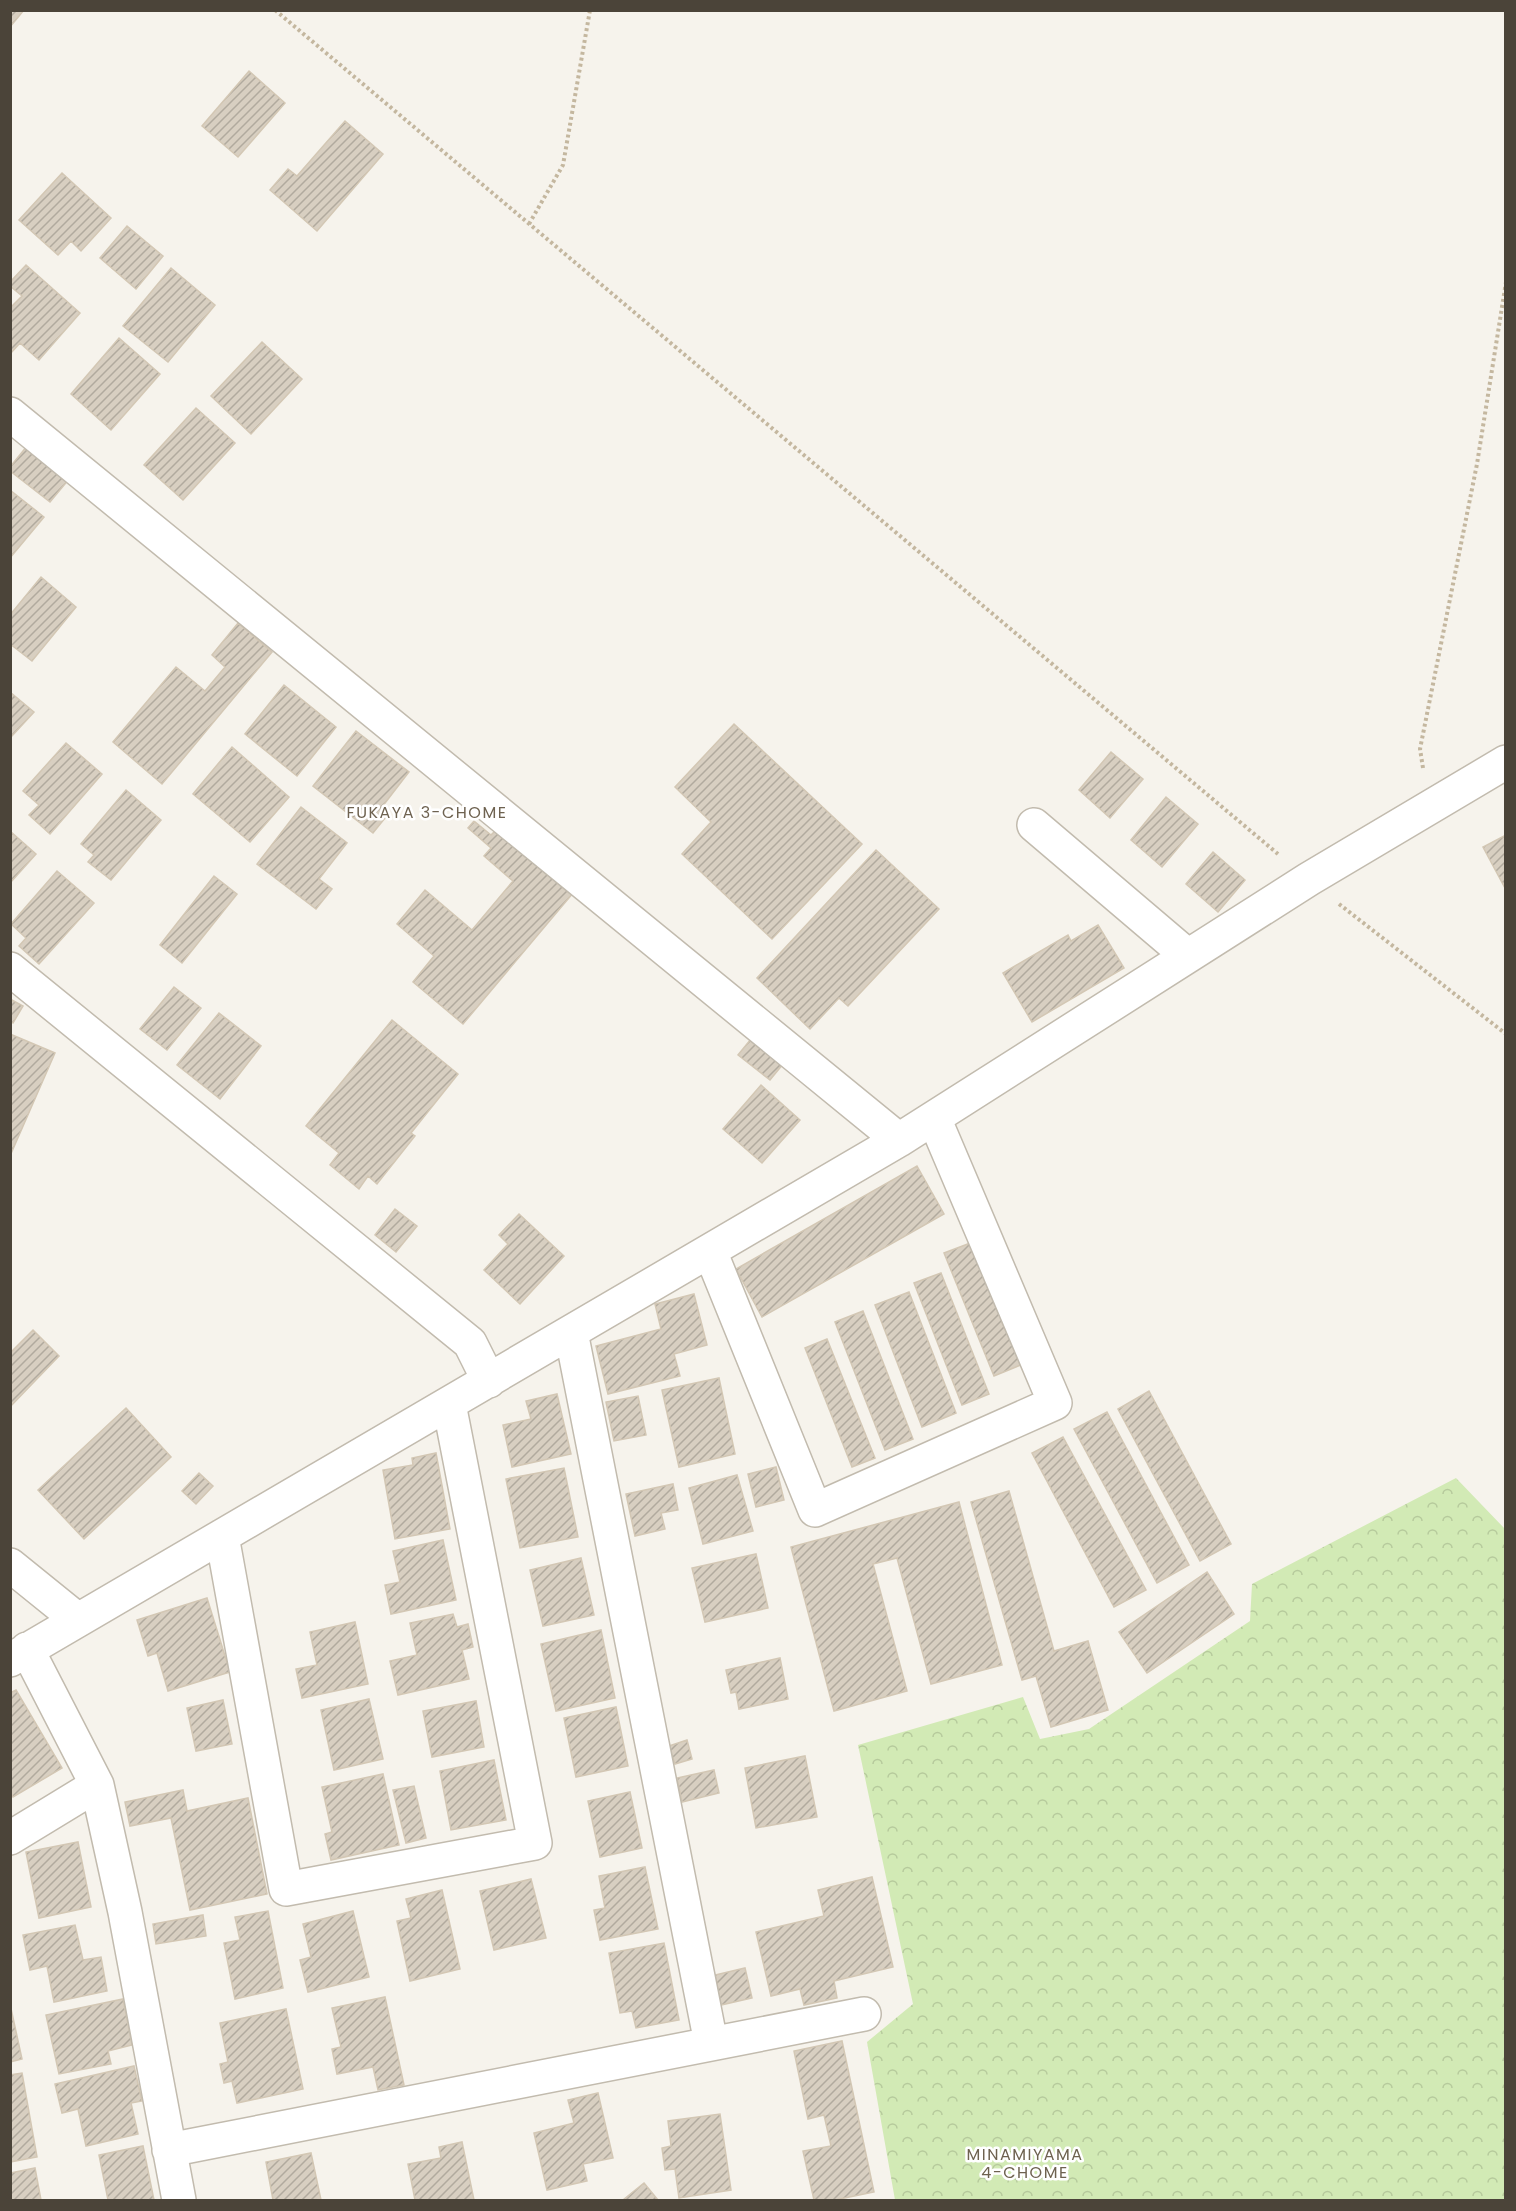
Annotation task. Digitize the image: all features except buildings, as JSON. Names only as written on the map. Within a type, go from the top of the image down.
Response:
[{"type":"street","points":[[10,414],[899,1140]]},
{"type":"street","points":[[179,2200],[125,1912],[97,1785],[19,1655],[899,1140],[1309,879],[1506,762]]},
{"type":"street","points":[[1034,825],[1188,956]]},
{"type":"street","points":[[10,969],[470,1343],[489,1381]]},
{"type":"street","points":[[710,1251],[815,1510],[1055,1403],[934,1118]]},
{"type":"street","points":[[571,1332],[711,2043]]},
{"type":"street","points":[[222,1536],[286,1889],[536,1843],[449,1404]]},
{"type":"street","points":[[10,1565],[78,1620]]},
{"type":"street","points":[[10,1838],[97,1785]]},
{"type":"street","points":[[169,2150],[864,2013]]},
{"type":"path","points":[[275,10],[1309,879],[1506,1034]]},
{"type":"path","points":[[529,224],[563,165],[590,10]]},
{"type":"path","points":[[1428,808],[1420,749],[1477,464],[1506,282]]},
{"type":"green space","points":[[1456,1478],[1505,1529],[1505,2200],[895,2200],[867,2042],[913,2004],[858,1745],[1023,1697],[1040,1739],[1089,1729],[1250,1621],[1252,1584]]},
{"type":"district","name":"FUKAYA 3-CHOME","points":[[427,812]]},
{"type":"district","name":"MINAMIYAMA 4-CHOME","points":[[1025,2163]]}]
